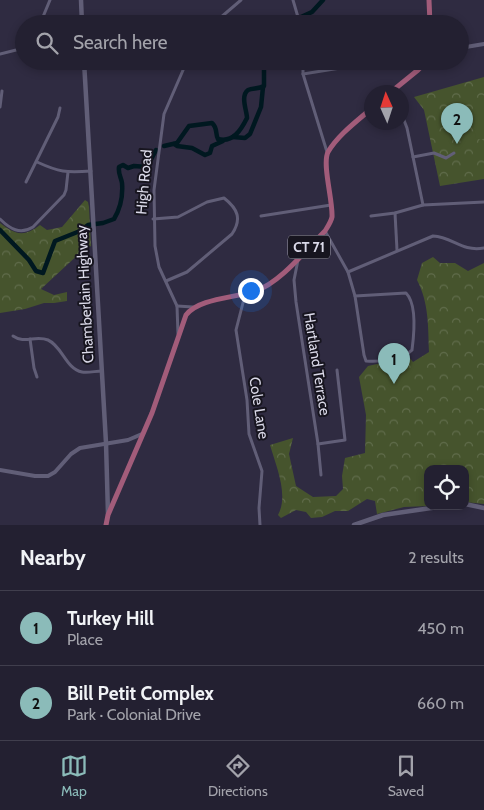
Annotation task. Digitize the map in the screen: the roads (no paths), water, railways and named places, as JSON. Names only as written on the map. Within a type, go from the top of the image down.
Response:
[{"type":"main road","points":[[81,0],[82,15]]},
{"type":"main road","points":[[429,0],[430,15]]},
{"type":"main road","name":"Chamberlain Highway","points":[[84,70],[106,443],[108,515],[106,525]]},
{"type":"main road","points":[[400,85],[418,70]]},
{"type":"main road","points":[[328,153],[338,140],[364,116]]},
{"type":"main road","name":"CT 71","points":[[193,308],[208,302],[245,294],[268,286],[326,231],[332,219],[332,204],[326,161],[328,153]]},
{"type":"main road","points":[[178,335],[186,315],[193,308]]},
{"type":"main road","name":"High Road","points":[[108,515],[152,413],[178,335]]},
{"type":"main road","points":[[469,505],[484,508]]},
{"type":"main road","points":[[354,525],[383,515],[424,509]]},
{"type":"street","points":[[44,15],[50,0]]},
{"type":"street","points":[[224,15],[241,0]]},
{"type":"street","points":[[292,0],[297,15]]},
{"type":"street","points":[[469,46],[484,44]]},
{"type":"street","points":[[0,54],[15,50]]},
{"type":"street","name":"High Road","points":[[178,335],[176,306],[159,267],[153,219],[154,190],[164,114],[182,70]]},
{"type":"street","points":[[303,70],[328,153]]},
{"type":"street","points":[[303,74],[328,70]]},
{"type":"street","points":[[0,107],[2,91]]},
{"type":"street","points":[[26,182],[58,117],[60,108]]},
{"type":"street","points":[[408,130],[423,206]]},
{"type":"street","points":[[413,156],[434,153],[446,158],[454,152]]},
{"type":"street","points":[[37,162],[58,171],[90,171]]},
{"type":"street","points":[[0,218],[11,228],[28,230],[64,195],[68,172]]},
{"type":"street","points":[[153,219],[178,217],[207,202],[224,198],[234,205],[237,212],[237,227],[232,234],[187,272],[166,281]]},
{"type":"street","points":[[371,216],[423,206],[484,202]]},
{"type":"street","points":[[261,216],[332,204]]},
{"type":"street","points":[[395,212],[397,250]]},
{"type":"street","points":[[326,231],[348,272],[355,296],[366,361],[400,357],[409,353],[412,350],[414,323],[408,295],[403,293],[355,296]]},
{"type":"street","points":[[348,272],[432,236],[444,236],[457,245],[473,250],[484,248]]},
{"type":"street","name":"Hartland Terrace","points":[[299,257],[294,280],[296,302],[321,474]]},
{"type":"street","name":"Cole Lane","points":[[245,294],[236,330],[247,400],[250,434],[262,471],[259,508],[260,525]]},
{"type":"street","points":[[176,306],[193,308]]},
{"type":"street","points":[[13,336],[20,340],[39,338],[51,342],[73,367],[79,371],[102,371]]},
{"type":"street","points":[[30,339],[37,377]]},
{"type":"street","points":[[318,444],[346,440],[336,370]]},
{"type":"street","points":[[0,470],[35,476],[48,476],[55,472],[75,451],[86,446],[128,440],[142,434]]},
{"type":"waterway","points":[[305,15],[312,12],[323,0]]},
{"type":"waterway","points":[[164,146],[177,143],[189,126],[212,123],[218,139],[223,140],[236,134],[247,118],[244,96],[248,90],[264,86],[264,70]]},
{"type":"waterway","points":[[233,137],[245,138],[250,134],[261,107],[263,87]]},
{"type":"waterway","points":[[174,144],[192,148],[205,155],[210,153],[212,146],[223,141]]},
{"type":"waterway","points":[[0,230],[29,260],[36,271],[43,273],[55,241],[80,231],[88,225],[114,219],[122,192],[119,167],[123,165],[128,168],[134,166],[147,167],[156,150]]},
{"type":"place","name":"Bill Petit Complex","points":[[457,144]]},
{"type":"place","name":"Turkey Hill","points":[[394,384]]}]
